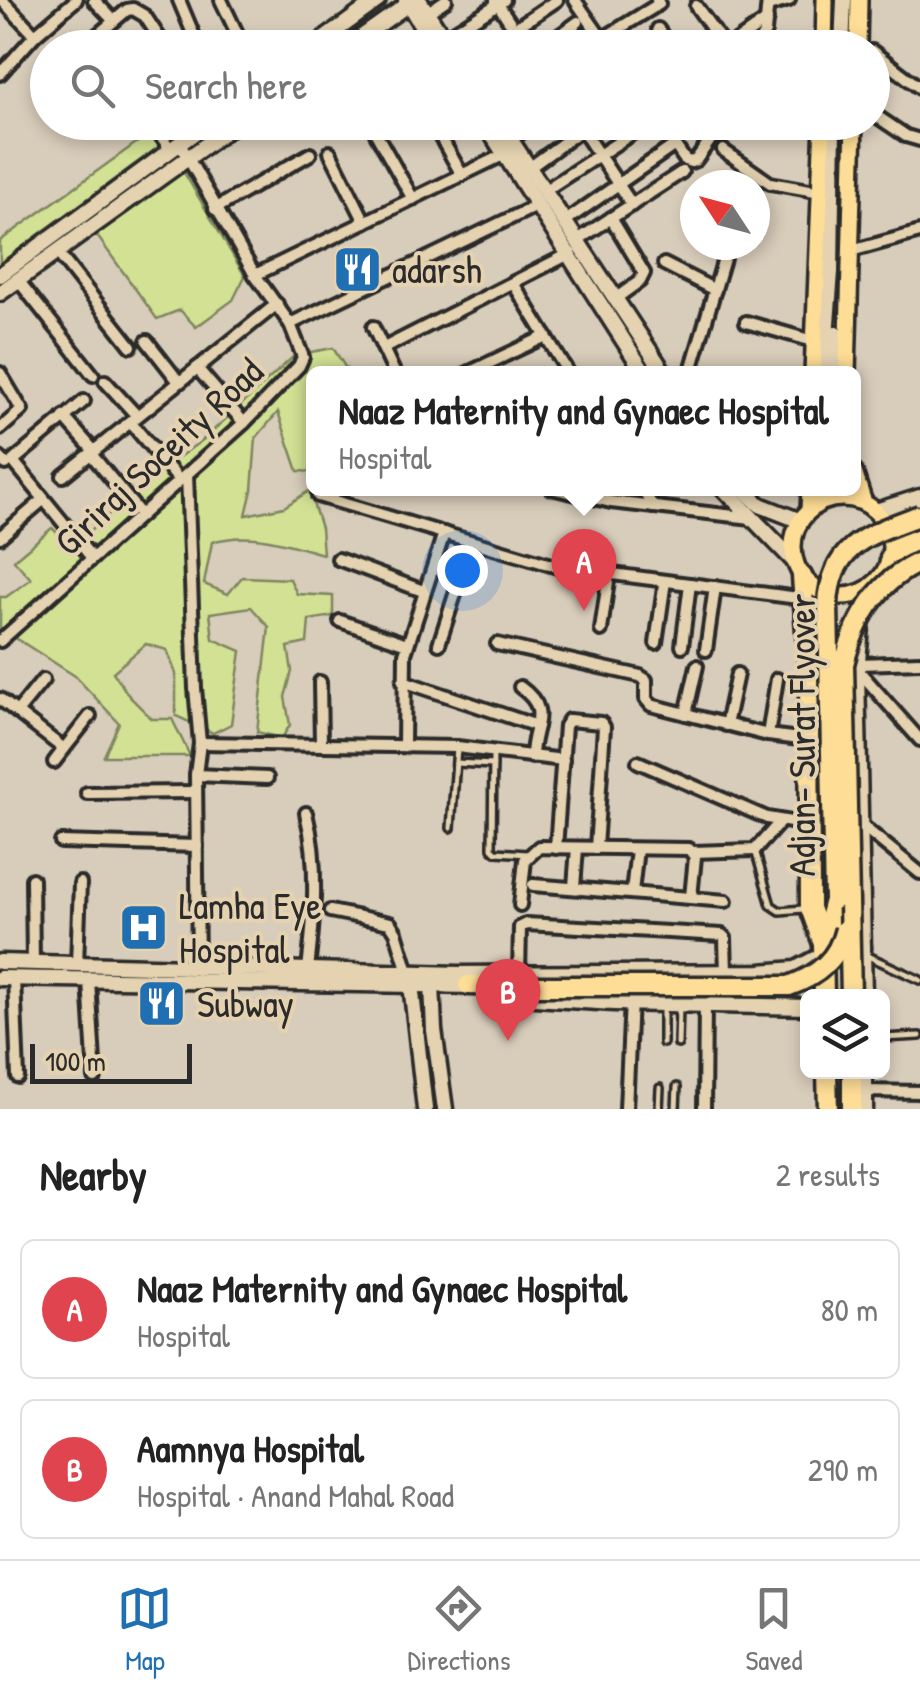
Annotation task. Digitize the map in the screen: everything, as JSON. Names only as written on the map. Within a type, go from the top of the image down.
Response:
[{"type":"highway","name":"Adjan- Surat Flyover","points":[[849,989],[828,604],[831,579],[837,564],[861,539],[920,515]]},
{"type":"highway","points":[[891,550],[920,531]]},
{"type":"highway","points":[[891,550],[920,546]]},
{"type":"highway","name":"Adjan- Surat Flyover","points":[[822,949],[842,905],[844,664],[855,626],[871,600],[906,568],[920,562]]},
{"type":"highway","points":[[799,569],[806,599],[809,676],[810,908],[822,949],[824,989]]},
{"type":"highway","points":[[468,985],[518,980],[788,986],[818,972],[831,960],[842,941],[842,905]]},
{"type":"highway","points":[[827,1079],[828,1109]]},
{"type":"highway","points":[[852,1079],[852,1109]]},
{"type":"main road","points":[[825,30],[826,0]]},
{"type":"main road","points":[[859,0],[862,30]]},
{"type":"main road","points":[[812,366],[822,140]]},
{"type":"main road","points":[[847,366],[854,140]]},
{"type":"main road","points":[[809,496],[805,516],[795,534],[799,569],[825,593],[839,596],[871,586],[891,550],[889,530],[870,507],[861,487]]},
{"type":"main road","points":[[805,516],[836,498],[870,507]]},
{"type":"street","points":[[2,0],[30,30]]},
{"type":"street","points":[[41,30],[76,0]]},
{"type":"street","points":[[94,0],[114,21]]},
{"type":"street","points":[[179,0],[190,30]]},
{"type":"street","points":[[221,0],[235,30]]},
{"type":"street","points":[[337,30],[378,0]]},
{"type":"street","points":[[374,30],[415,3],[446,0]]},
{"type":"street","points":[[456,30],[499,1],[515,29],[557,0]]},
{"type":"street","points":[[576,0],[596,30]]},
{"type":"street","points":[[617,30],[659,4],[656,0]]},
{"type":"street","points":[[765,30],[768,3],[789,0]]},
{"type":"street","points":[[839,30],[840,0]]},
{"type":"street","points":[[415,3],[428,30]]},
{"type":"street","points":[[696,6],[713,30]]},
{"type":"street","points":[[105,30],[127,10],[139,11],[153,30]]},
{"type":"street","points":[[753,30],[768,20]]},
{"type":"street","points":[[567,30],[578,22]]},
{"type":"street","points":[[0,74],[30,41]]},
{"type":"street","points":[[890,66],[920,88]]},
{"type":"street","points":[[890,125],[920,140]]},
{"type":"street","name":"Giriraj Soceity Road","points":[[1,637],[244,423],[303,357],[290,324],[180,151],[169,140]]},
{"type":"street","points":[[0,293],[57,252],[191,140]]},
{"type":"street","points":[[0,275],[180,151],[202,140]]},
{"type":"street","points":[[380,140],[413,199]]},
{"type":"street","points":[[442,140],[462,175]]},
{"type":"street","points":[[501,140],[529,168],[541,198],[564,222],[641,366]]},
{"type":"street","points":[[505,140],[574,247],[660,366]]},
{"type":"street","points":[[256,275],[462,175],[516,140]]},
{"type":"street","points":[[529,168],[565,140]]},
{"type":"street","points":[[592,140],[632,204]]},
{"type":"street","points":[[290,324],[541,198],[623,140]]},
{"type":"street","points":[[671,140],[685,160],[691,162],[710,140]]},
{"type":"street","points":[[824,366],[835,140]]},
{"type":"street","points":[[834,366],[836,140]]},
{"type":"street","points":[[564,222],[672,147]]},
{"type":"street","points":[[723,150],[770,183],[821,192]]},
{"type":"street","points":[[330,152],[365,222]]},
{"type":"street","points":[[216,209],[310,154]]},
{"type":"street","points":[[384,348],[574,247],[680,173]]},
{"type":"street","points":[[612,218],[644,273],[640,281],[615,299]]},
{"type":"street","points":[[851,251],[920,232]]},
{"type":"street","points":[[57,252],[131,346]]},
{"type":"street","points":[[692,366],[724,260]]},
{"type":"street","points":[[664,264],[715,290]]},
{"type":"street","points":[[18,280],[93,374]]},
{"type":"street","points":[[512,283],[565,366]]},
{"type":"street","points":[[63,476],[276,304]]},
{"type":"street","points":[[746,322],[813,341]]},
{"type":"street","points":[[373,327],[392,366]]},
{"type":"street","points":[[483,366],[546,336]]},
{"type":"street","points":[[147,341],[179,382]]},
{"type":"street","points":[[196,368],[244,423]]},
{"type":"street","points":[[0,373],[22,410],[0,428]]},
{"type":"street","points":[[105,381],[183,477],[200,743],[196,776],[198,973]]},
{"type":"street","points":[[84,401],[13,461],[92,558]]},
{"type":"street","points":[[64,417],[141,515]]},
{"type":"street","points":[[318,496],[558,567],[806,599]]},
{"type":"street","points":[[585,496],[752,518]]},
{"type":"street","points":[[647,496],[653,507]]},
{"type":"street","points":[[731,496],[799,569]]},
{"type":"street","points":[[750,496],[760,505],[805,516]]},
{"type":"street","points":[[870,507],[920,497]]},
{"type":"street","points":[[0,537],[44,500]]},
{"type":"street","points":[[404,746],[402,681],[407,644],[444,534]]},
{"type":"street","points":[[439,644],[472,542]]},
{"type":"street","points":[[338,559],[422,590]]},
{"type":"street","points":[[864,989],[858,667],[871,586],[920,570]]},
{"type":"street","points":[[600,630],[609,574]]},
{"type":"street","points":[[656,643],[665,581]]},
{"type":"street","points":[[682,646],[690,584]]},
{"type":"street","points":[[706,650],[715,587]]},
{"type":"street","points":[[340,621],[407,644]]},
{"type":"street","points":[[497,644],[640,676],[646,680],[647,702],[768,736],[807,740]]},
{"type":"street","points":[[858,667],[920,662]]},
{"type":"street","points":[[686,714],[697,666]]},
{"type":"street","points":[[858,667],[920,740]]},
{"type":"street","points":[[726,725],[738,674]]},
{"type":"street","points":[[768,736],[778,679]]},
{"type":"street","points":[[17,712],[44,680]]},
{"type":"street","points":[[402,681],[537,726]]},
{"type":"street","points":[[320,682],[320,744]]},
{"type":"street","points":[[520,687],[538,703],[532,756]]},
{"type":"street","points":[[0,699],[64,749]]},
{"type":"street","points":[[54,762],[90,716]]},
{"type":"street","points":[[556,848],[567,721],[604,725],[596,848]]},
{"type":"street","points":[[200,743],[457,748],[563,760]]},
{"type":"street","points":[[638,762],[780,822],[809,825]]},
{"type":"street","points":[[196,776],[267,778]]},
{"type":"street","points":[[88,793],[196,792]]},
{"type":"street","points":[[306,813],[313,847],[314,899],[308,969]]},
{"type":"street","points":[[520,904],[522,868],[528,854],[539,848],[755,850],[780,822]]},
{"type":"street","points":[[860,824],[920,873]]},
{"type":"street","points":[[60,842],[196,846]]},
{"type":"street","points":[[574,887],[578,848]]},
{"type":"street","points":[[632,892],[638,849]]},
{"type":"street","points":[[691,897],[693,852]]},
{"type":"street","points":[[32,879],[33,963]]},
{"type":"street","points":[[77,964],[80,883]]},
{"type":"street","points":[[533,885],[726,901]]},
{"type":"street","points":[[330,911],[390,923],[396,932],[434,1030],[445,1109]]},
{"type":"street","points":[[518,980],[520,928],[526,924],[722,936],[726,973]]},
{"type":"street","points":[[0,962],[417,981],[518,980],[796,969],[822,949],[863,950]]},
{"type":"street","points":[[18,1078],[7,978],[90,980],[308,969],[468,985],[535,998],[800,1007]]},
{"type":"street","points":[[90,980],[95,1078]]},
{"type":"street","points":[[417,981],[426,1109]]},
{"type":"street","points":[[626,1109],[631,1000]]},
{"type":"street","points":[[704,1109],[706,1004]]},
{"type":"street","points":[[865,1079],[865,1109]]},
{"type":"street","points":[[865,1091],[920,1092]]},
{"type":"lane","points":[[451,828],[457,748]]},
{"type":"lane","points":[[494,752],[492,848],[496,852],[528,854]]},
{"type":"lane","points":[[456,763],[493,765]]},
{"type":"lane","points":[[755,850],[771,905],[780,911],[810,908]]},
{"type":"lane","points":[[863,950],[920,980]]},
{"type":"lane","points":[[663,1044],[671,1004]]},
{"type":"lane","points":[[671,1004],[678,1044]]},
{"type":"lane","points":[[890,1038],[920,1036]]},
{"type":"lane","points":[[676,1109],[677,1087]]},
{"type":"lane","points":[[659,1109],[660,1088]]},
{"type":"green space","points":[[140,140],[168,140],[0,263],[0,241]]},
{"type":"green space","points":[[182,169],[245,276],[233,300],[196,327],[180,310],[157,319],[95,233]]},
{"type":"green space","points":[[333,348],[345,366],[306,366],[306,472],[298,471],[278,412],[256,438],[246,515],[284,507],[306,493],[311,496],[321,528],[323,554],[254,538],[212,542],[204,584],[228,594],[242,577],[290,579],[297,594],[333,596],[333,616],[309,620],[307,643],[288,647],[292,671],[285,697],[290,725],[282,738],[257,732],[269,627],[251,607],[210,613],[213,639],[241,651],[231,724],[213,733],[176,716],[176,674],[167,650],[146,644],[113,672],[129,696],[152,719],[172,719],[190,756],[104,756],[119,723],[75,676],[0,628],[0,597],[6,597],[31,579],[14,560],[52,528],[72,547],[151,477],[204,439],[295,355]]},
{"type":"place","name":"adarsh","points":[[357,269]]},
{"type":"place","name":"Naaz Maternity and Gynaec Hospital","points":[[584,611]]},
{"type":"place","name":"Lamha Eye Hospital","points":[[144,927]]},
{"type":"place","name":"Subway","points":[[162,1003]]},
{"type":"place","name":"Aamnya Hospital","points":[[508,1041]]}]
